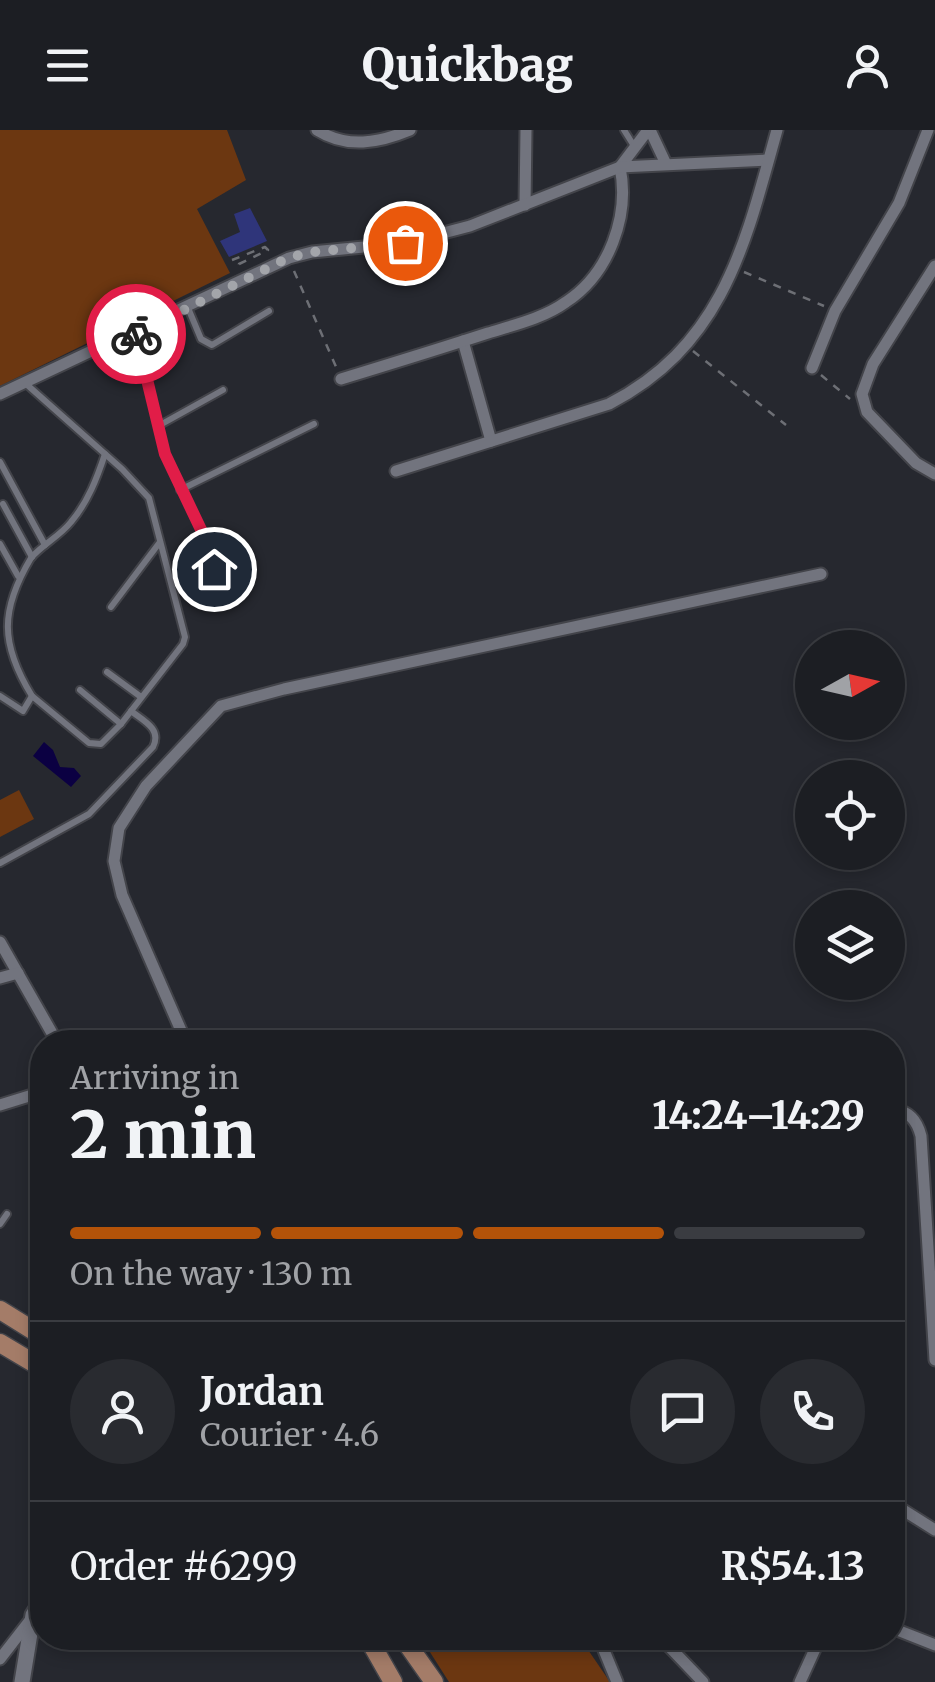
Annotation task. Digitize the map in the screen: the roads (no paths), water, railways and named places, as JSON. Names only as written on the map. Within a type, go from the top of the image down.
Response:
[{"type":"main road","points":[[0,1310],[30,1329]]},
{"type":"main road","points":[[0,1342],[30,1361]]},
{"type":"main road","points":[[375,1650],[393,1682]]},
{"type":"main road","points":[[411,1650],[434,1682]]},
{"type":"street","points":[[318,130],[329,138],[354,143],[388,139],[410,130]]},
{"type":"street","points":[[525,204],[526,130]]},
{"type":"street","points":[[341,380],[463,342],[565,304],[588,284],[606,259],[624,198],[620,168],[649,130],[666,164]]},
{"type":"street","points":[[396,471],[609,404],[635,391],[688,347],[718,301],[734,267],[777,130]]},
{"type":"street","points":[[812,368],[835,311],[899,203],[928,130]]},
{"type":"street","points":[[0,394],[288,258],[405,243],[470,226],[620,168],[768,160]]},
{"type":"street","points":[[935,266],[872,364],[862,394],[867,412],[916,463],[935,474]]},
{"type":"street","points":[[463,342],[491,442]]},
{"type":"street","points":[[181,1030],[122,894],[114,861],[119,828],[146,786],[222,706],[284,688],[821,574]]},
{"type":"street","points":[[0,942],[50,1030]]},
{"type":"street","points":[[0,978],[18,973]]},
{"type":"street","points":[[0,1106],[30,1096]]},
{"type":"street","points":[[905,1113],[919,1126],[921,1136],[935,1360]]},
{"type":"street","points":[[905,1511],[935,1530]]},
{"type":"street","points":[[0,1659],[30,1620]]},
{"type":"street","points":[[905,1633],[935,1645]]},
{"type":"street","points":[[22,1682],[30,1634]]},
{"type":"street","points":[[604,1650],[617,1682]]},
{"type":"street","points":[[672,1650],[703,1682]]},
{"type":"street","points":[[800,1682],[815,1650]]},
{"type":"lane","points":[[624,130],[634,147]]},
{"type":"lane","points":[[188,308],[201,339],[212,345],[269,311]]},
{"type":"lane","points":[[136,332],[165,454],[216,561],[214,569],[199,581]]},
{"type":"lane","points":[[24,382],[105,454],[149,498],[184,640],[106,742],[89,743],[32,696],[10,666],[2,635],[3,606],[7,592],[32,557],[72,522],[93,488],[105,454]]},
{"type":"lane","points":[[160,425],[224,390]]},
{"type":"lane","points":[[180,490],[314,424]]},
{"type":"lane","points":[[0,462],[45,545]]},
{"type":"lane","points":[[3,504],[32,557]]},
{"type":"lane","points":[[111,607],[161,542]]},
{"type":"lane","points":[[0,544],[18,576]]},
{"type":"lane","points":[[108,672],[141,697]]},
{"type":"lane","points":[[80,690],[122,724]]},
{"type":"lane","points":[[0,696],[23,711],[32,696]]},
{"type":"lane","points":[[0,863],[89,814],[154,747],[155,730],[131,711]]},
{"type":"lane","points":[[0,1224],[6,1214]]}]
